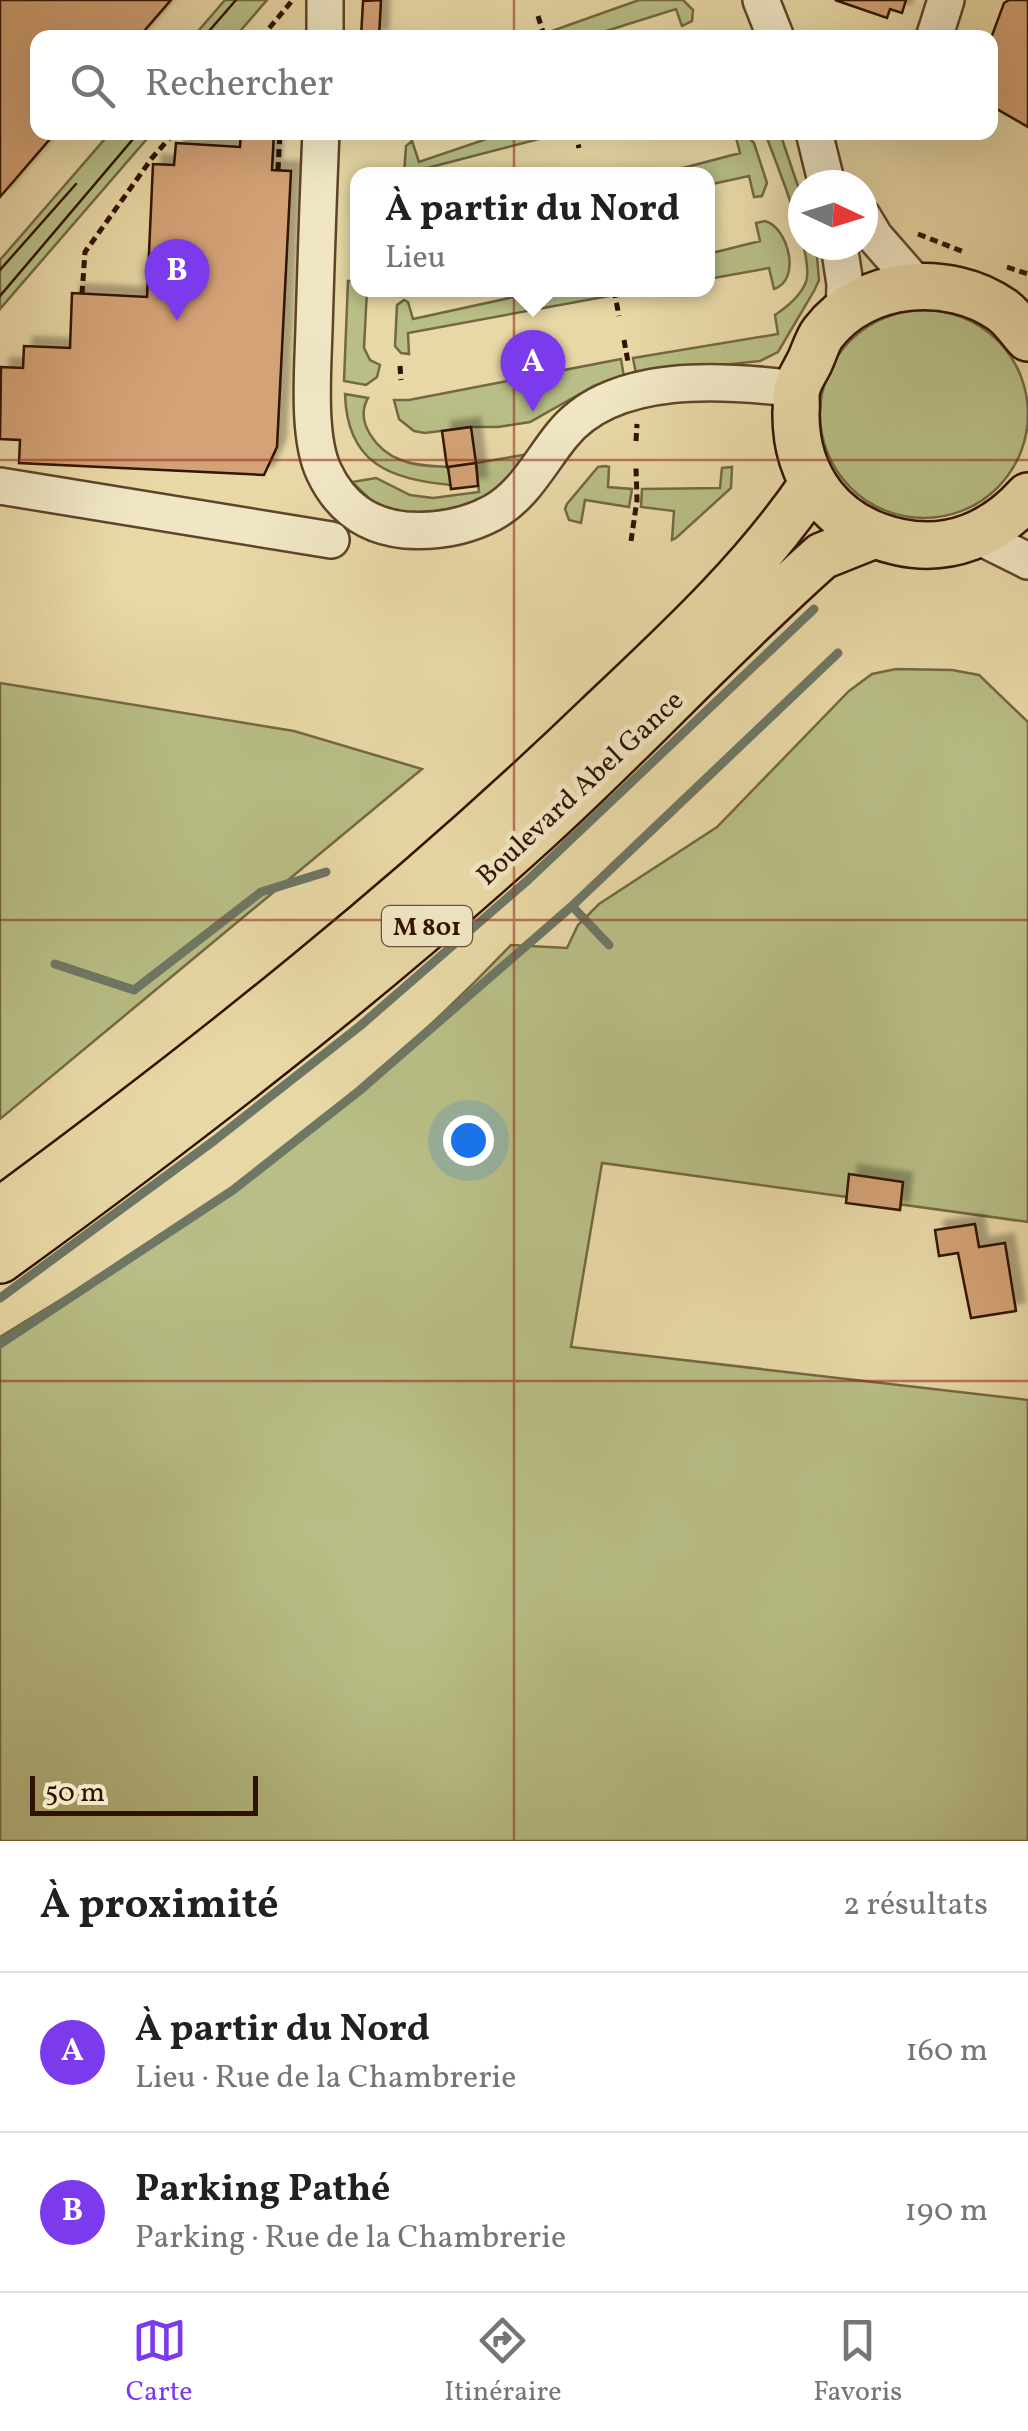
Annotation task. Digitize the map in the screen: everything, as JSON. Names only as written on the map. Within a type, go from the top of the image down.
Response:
[{"type":"main road","points":[[1020,320],[963,290],[917,285],[872,296],[823,334],[797,389],[796,438],[812,483],[838,514],[872,536],[925,548],[978,536],[1010,516],[1028,496]]},
{"type":"main road","name":"Boulevard Abel Gance","points":[[0,1211],[250,1021],[426,875],[582,732],[750,568],[812,483]]},
{"type":"main road","name":"Boulevard Abel Gance","points":[[0,1260],[184,1124],[364,980],[538,829],[822,556],[872,536]]},
{"type":"street","points":[[325,30],[326,0]]},
{"type":"street","points":[[762,0],[773,30]]},
{"type":"street","points":[[937,30],[946,0]]},
{"type":"street","points":[[321,140],[312,411],[323,470],[350,512],[393,528],[438,532],[494,512],[540,470],[562,434],[584,412],[634,391],[682,382],[797,389]]},
{"type":"street","points":[[817,140],[824,170]]},
{"type":"street","points":[[818,140],[835,170]]},
{"type":"street","points":[[878,239],[917,285]]},
{"type":"street","points":[[842,260],[844,315]]},
{"type":"street","points":[[0,486],[331,540]]},
{"type":"street","points":[[978,536],[1028,561]]},
{"type":"path","points":[[269,30],[292,0]]},
{"type":"path","points":[[538,16],[542,30]]},
{"type":"path","points":[[82,294],[84,252],[169,140]]},
{"type":"path","points":[[278,170],[280,140]]},
{"type":"path","points":[[577,140],[579,148]]},
{"type":"path","points":[[616,297],[620,316]]},
{"type":"path","points":[[624,340],[630,372]]},
{"type":"path","points":[[400,366],[401,380]]},
{"type":"path","points":[[631,541],[637,500],[636,468]]},
{"type":"green space","points":[[225,0],[267,0],[241,30],[199,30]]},
{"type":"green space","points":[[639,0],[683,0],[693,10],[692,21],[682,26],[676,9],[609,30],[555,30]]},
{"type":"green space","points":[[104,140],[146,140],[0,309],[0,260]]},
{"type":"green space","points":[[484,140],[535,140],[431,167],[404,167],[406,146],[412,141],[419,162]]},
{"type":"green space","points":[[737,140],[754,143],[767,183],[762,196],[754,197],[749,176],[715,183],[715,167],[687,167],[740,153]]},
{"type":"green space","points":[[768,140],[782,140],[793,170],[788,170],[788,195]]},
{"type":"green space","points":[[765,221],[780,233],[790,265],[783,284],[774,289],[769,268],[715,278],[715,252],[760,241],[756,223]]},
{"type":"green space","points":[[805,260],[817,260],[819,280],[778,352],[760,361],[636,374],[633,358],[778,334],[775,315],[797,297],[806,282]]},
{"type":"green space","points":[[348,281],[350,297],[367,297],[364,348],[370,360],[380,365],[377,377],[366,385],[344,381]]},
{"type":"green space","points":[[514,297],[604,297],[408,333],[409,354],[401,353],[395,346],[397,305],[408,302],[413,319]]},
{"type":"green space","points":[[924,310],[964,318],[998,340],[1020,374],[1028,414],[1020,454],[998,488],[964,510],[924,518],[884,510],[850,488],[828,454],[820,414],[828,374],[850,340],[884,318]]},
{"type":"green space","points":[[621,359],[624,377],[594,386],[530,422],[425,433],[414,431],[399,419],[394,400],[409,400]]},
{"type":"green space","points":[[345,394],[368,398],[364,407],[366,426],[384,450],[406,462],[448,467],[451,485],[391,472],[363,452],[348,418]]},
{"type":"green space","points":[[535,453],[487,506],[431,523],[377,506],[352,482],[376,478],[410,495],[433,498],[479,492],[476,463]]},
{"type":"green space","points":[[598,467],[609,467],[608,487],[632,489],[629,507],[585,500],[581,523],[569,520],[567,504]]},
{"type":"green space","points":[[732,467],[731,488],[672,540],[674,511],[641,507],[642,489],[720,488],[722,468]]},
{"type":"green space","points":[[896,669],[952,670],[979,675],[1028,722],[1028,1222],[602,1163],[571,1347],[1028,1400],[1028,1841],[0,1841],[0,1337],[155,1241],[296,1140],[429,1026],[511,945],[567,948],[578,925],[599,904],[717,827],[849,691],[872,674]]},
{"type":"green space","points":[[0,683],[294,731],[422,769],[0,1119]]},
{"type":"building","points":[[0,0],[171,0],[145,30],[30,30],[30,140],[49,140],[0,197]]},
{"type":"building","points":[[381,0],[379,30],[361,30],[363,1]]},
{"type":"building","points":[[835,0],[906,0],[902,13],[890,9],[887,18]]},
{"type":"building","points":[[1028,0],[1028,127],[998,110],[998,30],[994,30],[1004,3]]},
{"type":"building","points":[[240,140],[274,140],[272,170],[291,171],[277,447],[264,475],[19,463],[20,440],[0,439],[1,367],[23,368],[24,346],[70,348],[72,293],[147,297],[153,164],[174,165],[176,143],[240,147]]},
{"type":"building","points":[[471,427],[476,463],[447,467],[442,431]]},
{"type":"building","points":[[476,463],[478,486],[451,489],[448,467]]},
{"type":"building","points":[[849,1174],[903,1182],[900,1210],[846,1203]]},
{"type":"building","points":[[975,1224],[979,1247],[1005,1243],[1016,1311],[971,1318],[958,1253],[939,1256],[935,1230]]},
{"type":"waterway","points":[[0,1298],[215,1140],[360,1026],[528,880],[814,609]]},
{"type":"waterway","points":[[0,1344],[233,1190],[359,1091],[572,906],[838,653]]},
{"type":"waterway","points":[[55,964],[134,990],[261,892],[326,872]]},
{"type":"waterway","points":[[572,906],[609,945]]},
{"type":"tram line","points":[[210,30],[236,0]]},
{"type":"tram line","points":[[0,296],[132,140]]},
{"type":"tram line","points":[[0,270],[76,184]]},
{"type":"place","name":"Parking Pathé","points":[[177,321]]},
{"type":"place","name":"À partir du Nord","points":[[533,412]]}]
